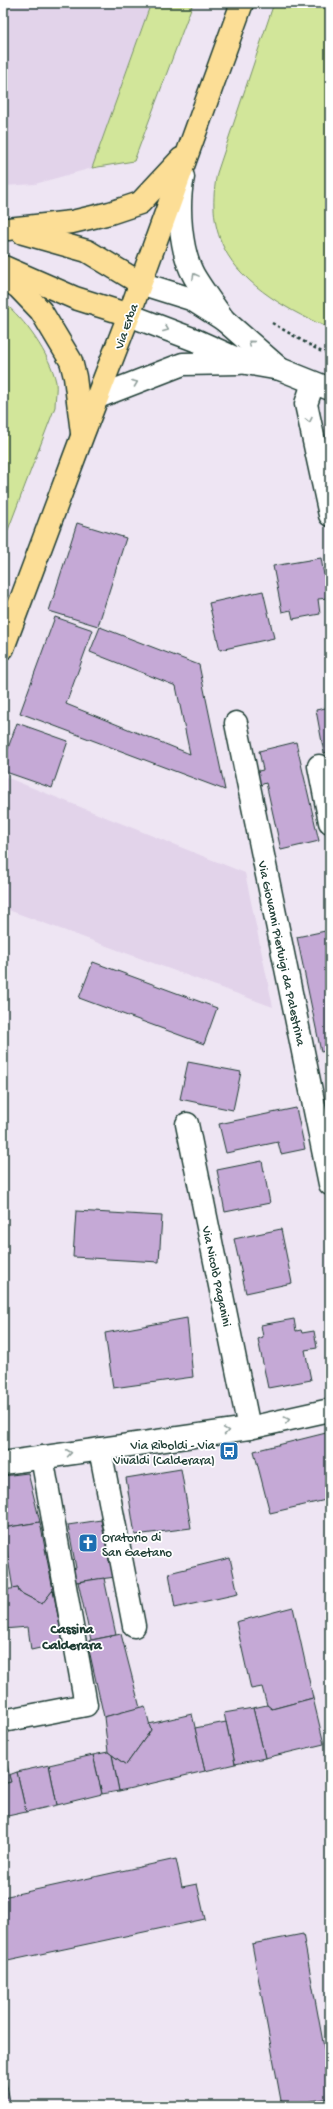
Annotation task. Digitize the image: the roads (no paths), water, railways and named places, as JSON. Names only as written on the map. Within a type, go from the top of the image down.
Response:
[{"type":"main road","name":"Via Erba","points":[[3,648],[82,434],[130,315],[140,283],[242,3]]},
{"type":"main road","points":[[6,228],[72,222],[110,214],[140,203],[188,152]]},
{"type":"main road","points":[[6,228],[87,251],[140,283]]},
{"type":"main road","points":[[3,266],[75,298],[130,315]]},
{"type":"main road","points":[[3,277],[18,287],[42,311],[71,361],[75,377],[82,434]]},
{"type":"street","points":[[188,152],[180,193],[183,242],[194,275],[224,320]]},
{"type":"street","points":[[140,283],[191,299],[224,320],[280,369]]},
{"type":"street","points":[[130,315],[195,340],[246,363]]},
{"type":"street","points":[[98,397],[183,364],[246,363],[280,369],[322,386],[306,404],[330,515]]},
{"type":"street","name":"Via Giovanni Pierluigi da Palestrina","points":[[236,723],[330,1184]]},
{"type":"street","points":[[319,766],[330,822]]},
{"type":"street","name":"Via Nicolò Paganini","points":[[187,1124],[249,1428]]},
{"type":"street","points":[[3,1463],[249,1428],[330,1410]]},
{"type":"street","points":[[100,1449],[134,1626]]},
{"type":"street","points":[[3,1721],[86,1705],[42,1457]]},
{"type":"place","name":"Via Riboldi - Via Vivaldi (Calderara)","points":[[229,1451]]},
{"type":"place","name":"Oratorio di San Gaetano","points":[[88,1543]]},
{"type":"district","name":"Cassina Calderara","points":[[72,1636]]}]
